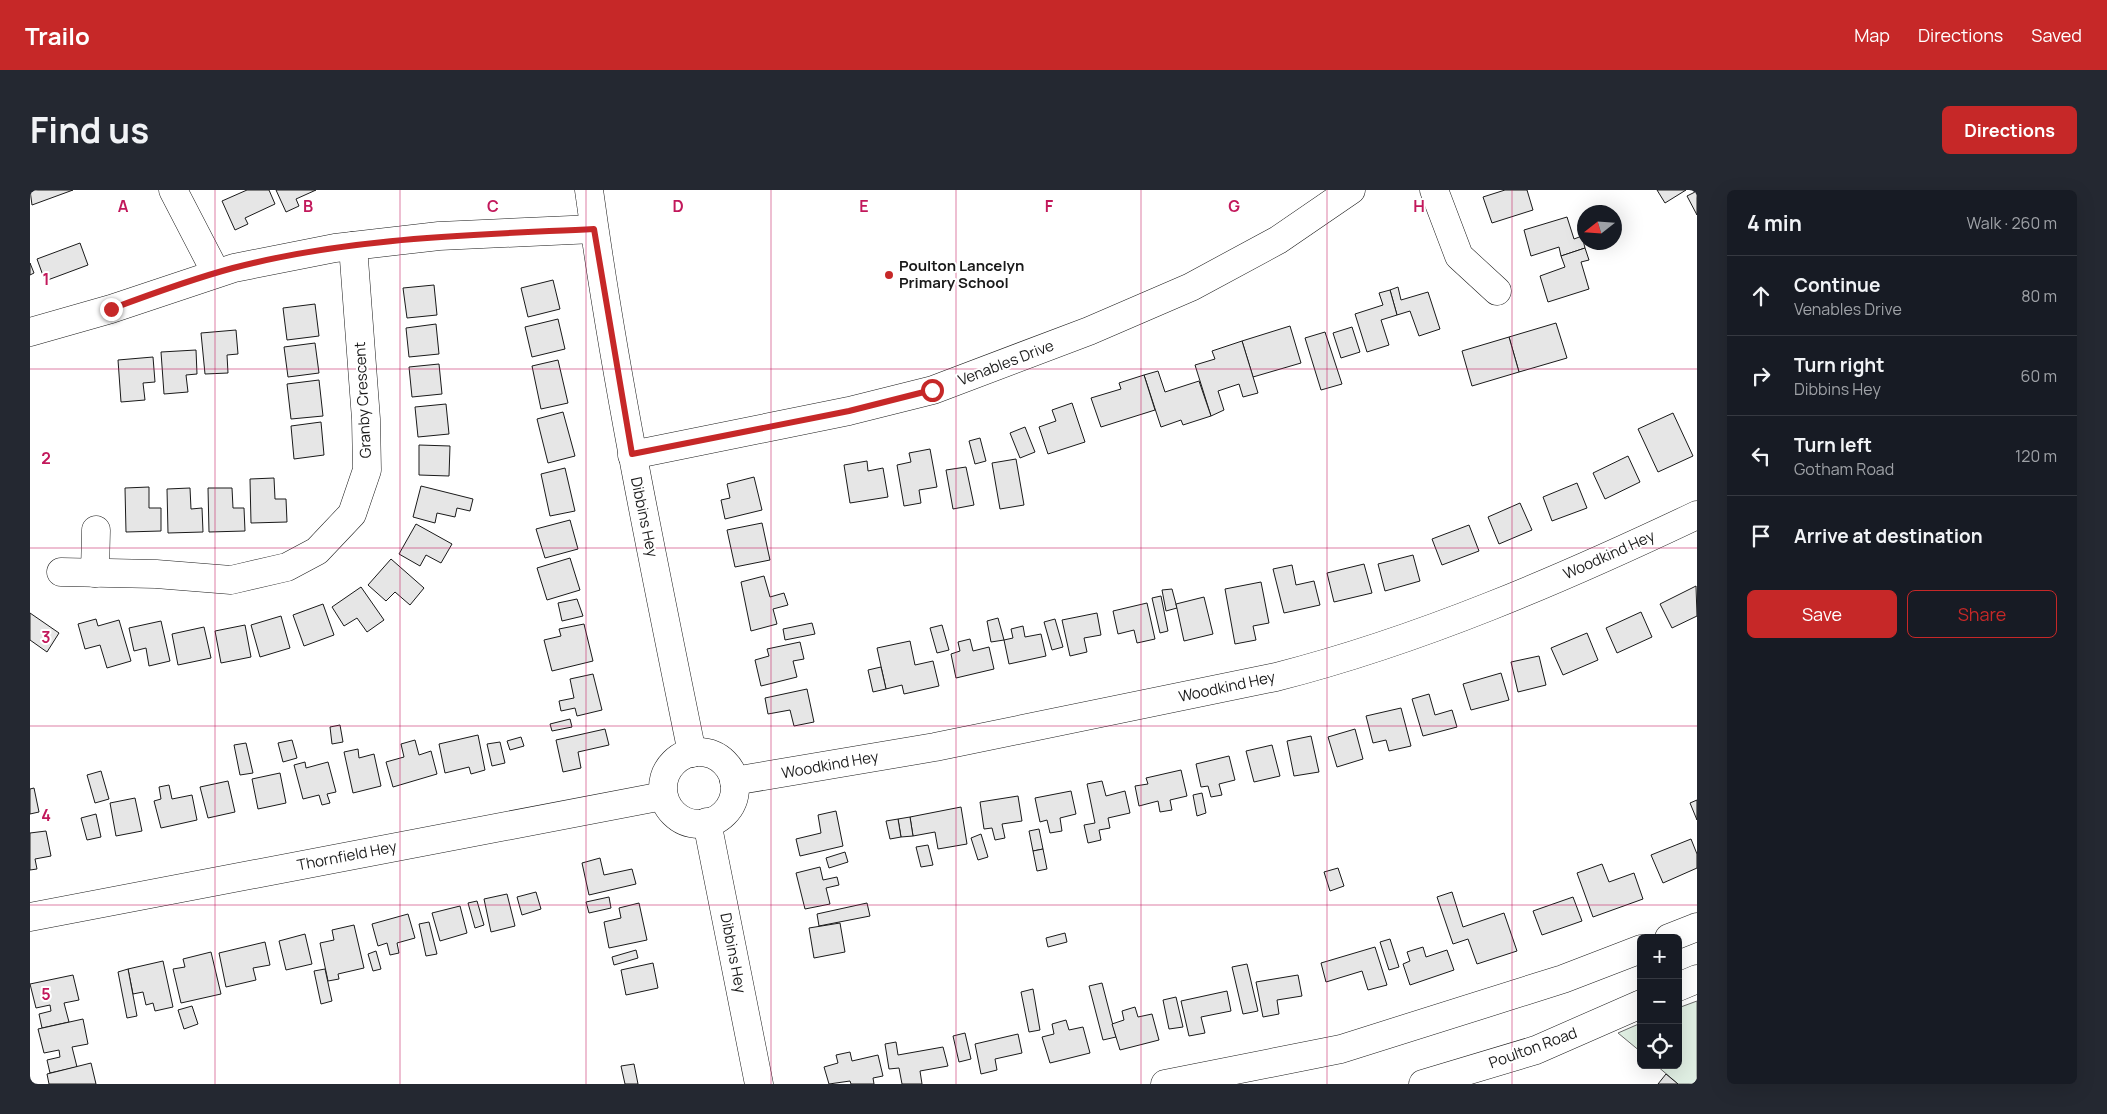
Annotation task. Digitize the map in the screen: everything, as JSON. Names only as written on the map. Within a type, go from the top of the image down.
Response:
[{"type":"street","points":[[173,190],[216,273]]},
{"type":"street","name":"Dibbins Hey","points":[[589,190],[632,454],[692,753]]},
{"type":"street","name":"Venables Drive","points":[[632,454],[849,411],[941,387],[1089,331],[1191,287],[1278,240],[1351,190]]},
{"type":"street","points":[[1434,190],[1459,256],[1497,291]]},
{"type":"street","points":[[30,332],[111,309],[234,268],[353,246],[439,236],[594,229]]},
{"type":"street","name":"Granby Crescent","points":[[61,572],[231,580],[287,567],[317,551],[352,514],[367,470],[366,419],[353,246]]},
{"type":"street","name":"Woodkind Hey","points":[[734,781],[935,747],[1276,677],[1330,663],[1465,616],[1624,550],[1697,515]]},
{"type":"street","points":[[95,573],[96,530]]},
{"type":"street","points":[[701,752],[714,755],[726,763],[734,781],[732,802],[718,819],[694,824],[681,820],[669,808],[663,796],[666,773],[674,762],[685,754],[692,753],[701,752]]},
{"type":"street","name":"Thornfield Hey","points":[[30,917],[663,796]]},
{"type":"street","name":"Dibbins Hey","points":[[707,822],[759,1084]]},
{"type":"street","points":[[1679,934],[1697,927]]},
{"type":"street","points":[[1165,1084],[1341,1049],[1563,979],[1637,951]]},
{"type":"street","points":[[1682,985],[1697,979]]},
{"type":"street","name":"Poulton Road","points":[[1423,1084],[1536,1050],[1637,1006]]},
{"type":"green space","points":[[1697,1001],[1697,1084],[1678,1084],[1661,1069],[1682,1069],[1682,1007]]},
{"type":"green space","points":[[1637,1025],[1637,1049],[1618,1033]]},
{"type":"building","points":[[30,190],[73,190],[32,205]]},
{"type":"building","points":[[247,190],[269,190],[275,204],[245,218],[248,224],[235,230],[222,201]]},
{"type":"building","points":[[276,190],[316,190],[296,199],[299,206],[286,212]]},
{"type":"building","points":[[1505,190],[1527,190],[1533,210],[1492,223],[1483,197]]},
{"type":"building","points":[[1657,190],[1686,190],[1665,203]]},
{"type":"building","points":[[1697,191],[1697,215],[1687,196]]},
{"type":"building","points":[[1567,217],[1574,239],[1577,238],[1577,250],[1579,250],[1561,256],[1559,247],[1531,256],[1524,230]]},
{"type":"building","points":[[80,243],[88,265],[45,281],[37,259]]},
{"type":"building","points":[[1579,250],[1586,250],[1589,260],[1581,262],[1589,289],[1548,302],[1540,276],[1565,267],[1561,256]]},
{"type":"building","points":[[30,263],[34,273],[30,275]]},
{"type":"building","points":[[553,280],[560,309],[528,317],[521,288]]},
{"type":"building","points":[[434,285],[437,315],[407,318],[403,288]]},
{"type":"building","points":[[1398,287],[1401,300],[1428,292],[1440,329],[1419,336],[1410,311],[1397,315],[1390,290]]},
{"type":"building","points":[[1390,290],[1397,315],[1381,320],[1389,345],[1367,352],[1355,314],[1383,305],[1379,293]]},
{"type":"building","points":[[315,304],[319,336],[287,340],[283,308]]},
{"type":"building","points":[[558,319],[565,349],[532,357],[525,327]]},
{"type":"building","points":[[1556,323],[1567,358],[1519,372],[1509,337]]},
{"type":"building","points":[[436,324],[439,354],[409,357],[406,328]]},
{"type":"building","points":[[1290,326],[1301,363],[1253,377],[1242,341]]},
{"type":"building","points":[[1352,327],[1360,352],[1341,358],[1333,333]]},
{"type":"building","points":[[236,330],[238,354],[227,355],[228,373],[205,374],[201,333]]},
{"type":"building","points":[[1325,332],[1342,384],[1321,390],[1305,338]]},
{"type":"building","points":[[1509,337],[1519,372],[1472,386],[1462,351]]},
{"type":"building","points":[[1242,341],[1258,393],[1243,397],[1239,384],[1218,391],[1224,410],[1211,416],[1195,365],[1215,359],[1212,351]]},
{"type":"building","points":[[315,343],[319,373],[288,377],[284,347]]},
{"type":"building","points":[[196,350],[197,374],[186,375],[188,392],[164,394],[161,352]]},
{"type":"building","points":[[153,357],[155,382],[143,383],[145,400],[121,402],[118,360]]},
{"type":"building","points":[[558,360],[568,403],[541,409],[532,366]]},
{"type":"building","points":[[439,364],[442,394],[412,397],[409,367]]},
{"type":"building","points":[[1158,371],[1165,392],[1199,381],[1211,416],[1183,425],[1181,420],[1161,427],[1144,375]]},
{"type":"building","points":[[1144,375],[1155,410],[1101,427],[1091,398],[1121,389],[1119,383]]},
{"type":"building","points":[[319,380],[323,416],[291,419],[287,384]]},
{"type":"building","points":[[1072,403],[1085,442],[1048,454],[1039,427],[1056,421],[1052,410]]},
{"type":"building","points":[[446,404],[449,434],[418,437],[415,407]]},
{"type":"building","points":[[563,412],[575,456],[548,463],[537,419]]},
{"type":"building","points":[[1673,413],[1693,456],[1658,472],[1638,429]]},
{"type":"building","points":[[321,422],[324,455],[294,459],[291,426]]},
{"type":"building","points":[[1025,427],[1035,452],[1020,458],[1010,433]]},
{"type":"building","points":[[980,438],[986,461],[975,464],[969,441]]},
{"type":"building","points":[[419,445],[450,446],[449,476],[419,475]]},
{"type":"building","points":[[930,449],[937,487],[919,490],[921,503],[904,506],[897,465],[911,462],[909,453]]},
{"type":"building","points":[[1628,456],[1640,482],[1605,499],[1593,473]]},
{"type":"building","points":[[1016,459],[1024,505],[1000,509],[992,463]]},
{"type":"building","points":[[867,461],[868,471],[883,468],[888,497],[850,503],[844,465]]},
{"type":"building","points":[[966,467],[974,505],[953,509],[946,470]]},
{"type":"building","points":[[565,468],[575,511],[550,516],[541,474]]},
{"type":"building","points":[[754,477],[762,510],[725,519],[721,500],[730,498],[727,484]]},
{"type":"building","points":[[274,478],[275,499],[286,499],[287,522],[251,523],[250,479]]},
{"type":"building","points":[[1577,483],[1587,508],[1552,521],[1543,497]]},
{"type":"building","points":[[421,486],[473,499],[470,511],[457,508],[455,517],[437,513],[435,523],[413,517]]},
{"type":"building","points":[[149,487],[149,508],[161,508],[161,531],[126,532],[125,488]]},
{"type":"building","points":[[190,488],[191,509],[202,508],[203,532],[168,533],[167,489]]},
{"type":"building","points":[[208,488],[232,488],[233,508],[244,508],[245,531],[209,532]]},
{"type":"building","points":[[1520,503],[1532,530],[1499,544],[1488,517]]},
{"type":"building","points":[[570,520],[578,549],[545,558],[536,529]]},
{"type":"building","points":[[762,523],[770,560],[735,567],[727,530]]},
{"type":"building","points":[[416,524],[452,544],[441,563],[426,555],[420,566],[399,554]]},
{"type":"building","points":[[1469,525],[1479,551],[1442,565],[1432,539]]},
{"type":"building","points":[[1413,555],[1420,581],[1385,591],[1378,564]]},
{"type":"building","points":[[570,558],[580,590],[547,600],[537,568]]},
{"type":"building","points":[[391,559],[424,588],[410,605],[395,592],[386,601],[368,585]]},
{"type":"building","points":[[1364,564],[1372,593],[1334,602],[1327,573]]},
{"type":"building","points":[[1292,565],[1296,585],[1314,581],[1320,605],[1284,613],[1273,569]]},
{"type":"building","points":[[764,576],[770,597],[784,593],[788,605],[773,609],[777,624],[751,631],[741,582]]},
{"type":"building","points":[[1261,582],[1269,623],[1253,626],[1256,640],[1235,644],[1225,589]]},
{"type":"building","points":[[1696,586],[1697,616],[1672,628],[1660,604]]},
{"type":"building","points":[[361,587],[384,620],[367,632],[357,618],[344,626],[332,607]]},
{"type":"building","points":[[1172,589],[1177,608],[1166,611],[1162,590]]},
{"type":"building","points":[[1161,596],[1168,631],[1160,633],[1152,598]]},
{"type":"building","points":[[1204,597],[1213,634],[1184,641],[1176,604]]},
{"type":"building","points":[[577,599],[583,616],[562,621],[558,603]]},
{"type":"building","points":[[1147,603],[1155,639],[1137,643],[1134,630],[1118,634],[1113,611]]},
{"type":"building","points":[[323,604],[334,635],[304,646],[293,615]]},
{"type":"building","points":[[1641,612],[1652,637],[1617,653],[1606,628]]},
{"type":"building","points":[[30,613],[59,633],[47,652],[30,640]]},
{"type":"building","points":[[1097,613],[1101,635],[1084,638],[1087,652],[1070,656],[1062,620]]},
{"type":"building","points":[[281,616],[290,648],[260,657],[251,625]]},
{"type":"building","points":[[998,618],[1004,640],[991,642],[987,621]]},
{"type":"building","points":[[96,619],[98,626],[119,620],[131,661],[107,668],[100,645],[85,649],[78,624]]},
{"type":"building","points":[[1055,619],[1063,647],[1052,650],[1044,622]]},
{"type":"building","points":[[161,621],[170,661],[149,666],[146,648],[134,651],[129,628]]},
{"type":"building","points":[[812,623],[815,634],[785,640],[783,629]]},
{"type":"building","points":[[584,624],[593,661],[552,671],[544,640],[561,636],[559,629]]},
{"type":"building","points":[[245,625],[251,657],[221,663],[215,631]]},
{"type":"building","points":[[942,625],[949,650],[937,653],[930,628]]},
{"type":"building","points":[[1023,626],[1025,637],[1041,634],[1046,656],[1009,664],[1004,640],[1013,638],[1011,629]]},
{"type":"building","points":[[204,627],[211,658],[178,665],[172,634]]},
{"type":"building","points":[[1587,633],[1598,660],[1563,675],[1551,648]]},
{"type":"building","points":[[970,639],[973,651],[989,647],[994,669],[956,678],[951,654],[960,651],[958,642]]},
{"type":"building","points":[[910,641],[915,665],[933,661],[939,686],[904,694],[902,685],[886,689],[877,648]]},
{"type":"building","points":[[800,642],[804,659],[793,661],[797,677],[761,686],[755,660],[769,656],[767,649]]},
{"type":"building","points":[[1539,656],[1546,685],[1518,692],[1511,662]]},
{"type":"building","points":[[881,667],[886,689],[873,692],[868,670]]},
{"type":"building","points":[[1501,673],[1509,700],[1471,710],[1463,684]]},
{"type":"building","points":[[593,674],[602,710],[577,716],[575,708],[561,711],[559,701],[574,698],[570,679]]},
{"type":"building","points":[[807,689],[814,722],[794,726],[790,710],[768,714],[765,698]]},
{"type":"building","points":[[1429,694],[1435,715],[1452,710],[1457,727],[1423,736],[1412,699]]},
{"type":"building","points":[[1401,708],[1411,746],[1389,751],[1386,740],[1373,743],[1366,716]]},
{"type":"building","points":[[570,719],[572,727],[552,731],[550,724]]},
{"type":"building","points":[[340,725],[343,742],[332,744],[330,727]]},
{"type":"building","points":[[605,729],[609,745],[578,752],[581,768],[563,772],[556,740]]},
{"type":"building","points":[[1355,729],[1363,759],[1337,767],[1328,737]]},
{"type":"building","points":[[478,735],[485,770],[471,774],[469,767],[445,773],[439,744]]},
{"type":"building","points":[[1311,736],[1319,772],[1294,776],[1287,741]]},
{"type":"building","points":[[521,737],[524,746],[510,750],[507,741]]},
{"type":"building","points":[[292,740],[297,758],[283,762],[278,743]]},
{"type":"building","points":[[415,740],[419,755],[431,751],[437,774],[393,787],[386,762],[404,757],[401,744]]},
{"type":"building","points":[[500,742],[505,763],[492,766],[487,744]]},
{"type":"building","points":[[246,743],[253,773],[240,775],[234,745]]},
{"type":"building","points":[[1272,745],[1280,776],[1254,782],[1246,751]]},
{"type":"building","points":[[358,749],[359,758],[374,754],[381,786],[353,793],[344,752]]},
{"type":"building","points":[[1229,756],[1235,780],[1219,784],[1222,795],[1211,797],[1208,786],[1201,787],[1196,764]]},
{"type":"building","points":[[305,762],[306,768],[328,762],[336,792],[327,794],[330,803],[322,805],[319,795],[303,799],[294,765]]},
{"type":"building","points":[[1181,770],[1187,796],[1170,800],[1172,810],[1160,812],[1158,801],[1139,806],[1135,786],[1148,784],[1146,778]]},
{"type":"building","points":[[101,771],[109,799],[95,803],[87,775]]},
{"type":"building","points":[[280,773],[286,803],[258,809],[252,779]]},
{"type":"building","points":[[228,781],[235,812],[208,818],[200,787]]},
{"type":"building","points":[[1102,781],[1106,796],[1125,791],[1130,813],[1108,818],[1110,828],[1099,830],[1101,840],[1088,843],[1084,825],[1095,823],[1087,784]]},
{"type":"building","points":[[169,785],[172,799],[192,795],[197,820],[161,828],[154,801],[161,799],[159,787]]},
{"type":"building","points":[[34,788],[39,812],[30,814],[30,789]]},
{"type":"building","points":[[1071,791],[1076,814],[1060,818],[1062,831],[1050,833],[1047,820],[1040,822],[1035,798]]},
{"type":"building","points":[[1202,793],[1206,813],[1197,816],[1193,795]]},
{"type":"building","points":[[1018,796],[1022,821],[1002,824],[1005,838],[995,840],[992,828],[984,829],[980,802]]},
{"type":"building","points":[[135,798],[142,831],[116,836],[110,803]]},
{"type":"building","points":[[1697,800],[1697,820],[1690,803]]},
{"type":"building","points":[[961,807],[967,844],[938,849],[935,832],[913,836],[910,817]]},
{"type":"building","points":[[836,811],[843,846],[800,856],[796,839],[821,833],[818,815]]},
{"type":"building","points":[[96,814],[101,837],[87,840],[81,818]]},
{"type":"building","points":[[910,817],[913,836],[901,837],[898,819]]},
{"type":"building","points":[[898,819],[901,837],[890,839],[886,821]]},
{"type":"building","points":[[1039,829],[1043,849],[1033,851],[1029,831]]},
{"type":"building","points":[[46,831],[51,856],[35,859],[37,869],[30,870],[30,833]]},
{"type":"building","points":[[981,834],[988,857],[978,860],[971,838]]},
{"type":"building","points":[[1691,839],[1697,854],[1697,868],[1663,883],[1651,855]]},
{"type":"building","points":[[928,845],[933,865],[921,867],[916,847]]},
{"type":"building","points":[[1043,849],[1047,869],[1037,871],[1033,851]]},
{"type":"building","points":[[845,852],[848,862],[829,868],[826,858]]},
{"type":"building","points":[[600,858],[604,875],[632,869],[636,884],[589,895],[582,863]]},
{"type":"building","points":[[1602,864],[1609,882],[1634,873],[1643,899],[1593,917],[1577,873]]},
{"type":"building","points":[[820,867],[823,880],[837,877],[839,885],[826,888],[830,904],[805,909],[796,873]]},
{"type":"building","points":[[1338,868],[1344,886],[1330,891],[1324,872]]},
{"type":"building","points":[[536,892],[541,909],[522,915],[517,897]]},
{"type":"building","points":[[1452,892],[1463,927],[1504,913],[1517,951],[1477,964],[1468,939],[1453,944],[1437,897]]},
{"type":"building","points":[[507,894],[515,926],[491,932],[484,899]]},
{"type":"building","points":[[609,897],[611,908],[589,913],[586,902]]},
{"type":"building","points":[[1573,897],[1582,921],[1542,935],[1533,911]]},
{"type":"building","points":[[477,901],[484,925],[475,928],[468,903]]},
{"type":"building","points":[[639,903],[647,940],[609,948],[604,922],[621,918],[619,908]]},
{"type":"building","points":[[867,903],[870,916],[819,926],[817,914]]},
{"type":"building","points":[[460,906],[467,933],[440,941],[432,913]]},
{"type":"building","points":[[408,914],[415,938],[397,943],[399,953],[390,955],[387,943],[378,946],[372,924]]},
{"type":"building","points":[[429,922],[437,954],[426,956],[419,924]]},
{"type":"building","points":[[840,923],[845,952],[814,958],[809,928]]},
{"type":"building","points":[[354,925],[364,968],[338,974],[339,979],[328,981],[320,943],[334,940],[332,930]]},
{"type":"building","points":[[1065,933],[1067,942],[1048,947],[1046,938]]},
{"type":"building","points":[[305,934],[312,964],[286,970],[279,941]]},
{"type":"building","points":[[1390,939],[1399,967],[1389,970],[1380,942]]},
{"type":"building","points":[[265,942],[270,965],[253,968],[256,980],[226,987],[219,953]]},
{"type":"building","points":[[1375,947],[1387,985],[1368,990],[1362,971],[1326,982],[1321,963]]},
{"type":"building","points":[[1423,947],[1426,957],[1447,950],[1454,970],[1410,985],[1403,964],[1410,961],[1407,952]]},
{"type":"building","points":[[636,950],[638,958],[614,965],[612,957]]},
{"type":"building","points":[[376,951],[381,969],[373,971],[368,954]]},
{"type":"building","points":[[211,952],[221,994],[181,1003],[173,969],[185,967],[183,959]]},
{"type":"building","points":[[163,961],[173,1007],[155,1011],[153,1003],[146,1005],[143,992],[133,994],[128,969]]},
{"type":"building","points":[[653,963],[658,988],[626,995],[621,970]]},
{"type":"building","points":[[1247,964],[1258,1011],[1243,1014],[1232,967]]},
{"type":"building","points":[[128,969],[137,1016],[127,1018],[118,972]]},
{"type":"building","points":[[325,969],[332,1001],[321,1004],[314,971]]},
{"type":"building","points":[[73,975],[79,1000],[64,1003],[69,1022],[42,1028],[39,1014],[51,1011],[50,1005],[36,1008],[30,984]]},
{"type":"building","points":[[1298,975],[1302,996],[1277,1000],[1279,1014],[1263,1017],[1256,982]]},
{"type":"building","points":[[1102,983],[1116,1037],[1103,1040],[1089,986]]},
{"type":"building","points":[[1033,989],[1040,1030],[1029,1032],[1021,992]]},
{"type":"building","points":[[1227,991],[1231,1011],[1201,1017],[1205,1033],[1189,1036],[1181,1001]]},
{"type":"building","points":[[1176,997],[1183,1027],[1169,1029],[1163,1000]]},
{"type":"building","points":[[192,1006],[198,1024],[184,1029],[178,1010]]},
{"type":"building","points":[[1135,1007],[1138,1017],[1152,1014],[1159,1040],[1120,1050],[1112,1024],[1124,1020],[1122,1011]]},
{"type":"building","points":[[83,1019],[88,1044],[72,1047],[77,1067],[50,1073],[47,1060],[60,1057],[59,1050],[44,1053],[38,1029]]},
{"type":"building","points":[[1066,1020],[1069,1030],[1083,1027],[1090,1053],[1050,1063],[1042,1037],[1054,1034],[1052,1024]]},
{"type":"building","points":[[965,1033],[971,1059],[959,1062],[953,1036]]},
{"type":"building","points":[[1018,1034],[1022,1053],[995,1059],[997,1070],[981,1074],[975,1044]]},
{"type":"building","points":[[896,1042],[898,1055],[943,1047],[948,1066],[920,1071],[922,1084],[902,1084],[899,1068],[889,1069],[885,1044]]},
{"type":"building","points":[[850,1052],[852,1061],[878,1055],[883,1076],[873,1078],[874,1084],[851,1084],[850,1081],[829,1084],[824,1067],[838,1063],[836,1055]]},
{"type":"building","points":[[91,1063],[96,1084],[49,1084],[47,1074]]},
{"type":"building","points":[[634,1064],[638,1084],[625,1084],[621,1066]]},
{"type":"building","points":[[1666,1074],[1678,1084],[1658,1084]]},
{"type":"place","name":"Poulton Lancelyn Primary School","points":[[889,275]]},
{"type":"route","points":[[111,309],[234,268],[335,248],[439,236],[594,229],[601,282],[632,454],[849,411],[932,390]]}]
